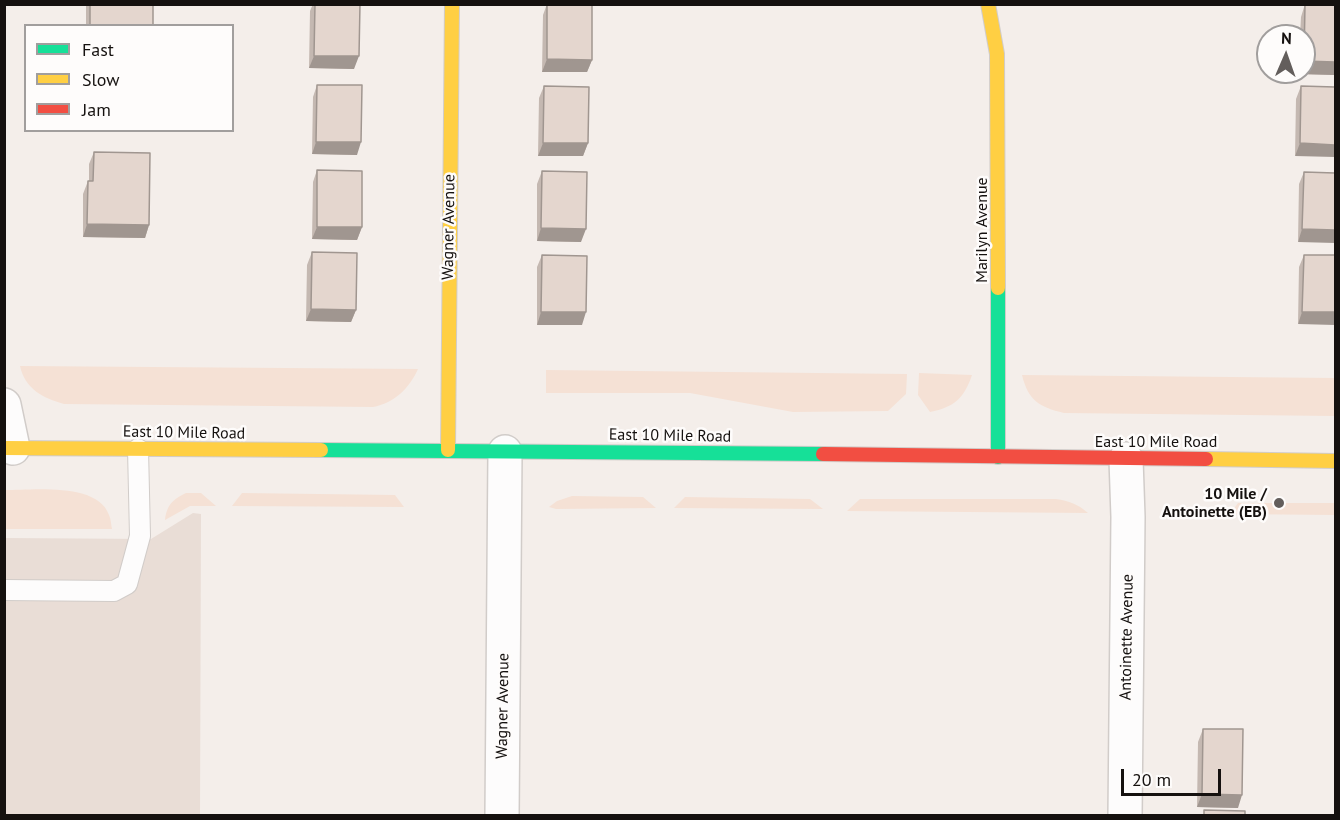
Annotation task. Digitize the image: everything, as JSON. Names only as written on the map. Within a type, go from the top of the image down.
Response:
[{"type":"main road","name":"Wagner Avenue","points":[[448,450],[452,4]]},
{"type":"main road","name":"Marilyn Avenue","points":[[988,4],[997,54],[998,457]]},
{"type":"main road","name":"East 10 Mile Road","points":[[9,448],[448,450],[1335,461]]},
{"type":"street","points":[[4,405],[9,448]]},
{"type":"street","name":"Wagner Avenue","points":[[502,816],[505,452]]},
{"type":"street","name":"Antoinette Avenue","points":[[1125,816],[1128,517],[1126,459]]},
{"type":"lane","points":[[4,590],[114,591],[127,584],[140,536],[138,449]]},
{"type":"shaded area","points":[[20,366],[418,369],[400,394],[388,402],[373,407],[64,404],[49,399],[31,387],[22,374]]},
{"type":"shaded area","points":[[546,370],[907,374],[906,394],[888,411],[793,412],[690,393],[546,393]]},
{"type":"shaded area","points":[[919,373],[972,375],[966,390],[957,400],[946,407],[930,412],[918,395]]},
{"type":"shaded area","points":[[1022,375],[1335,378],[1335,416],[1064,413],[1036,401],[1028,391]]},
{"type":"shaded area","points":[[5,490],[63,490],[92,497],[102,504],[110,517],[112,529],[5,529]]},
{"type":"shaded area","points":[[186,493],[201,493],[216,506],[190,506],[165,520],[171,504]]},
{"type":"shaded area","points":[[242,493],[395,495],[404,507],[232,506]]},
{"type":"shaded area","points":[[572,496],[643,497],[656,508],[556,509],[549,507],[557,501]]},
{"type":"shaded area","points":[[685,497],[810,499],[823,509],[674,508]]},
{"type":"shaded area","points":[[860,499],[1056,499],[1073,503],[1088,513],[847,511]]},
{"type":"shaded area","points":[[1238,503],[1335,503],[1335,515],[1230,514]]},
{"type":"shaded area","points":[[193,513],[201,514],[200,815],[5,816],[5,538],[151,539]]},
{"type":"building","points":[[90,4],[153,4],[153,24],[90,24]]},
{"type":"building","points":[[315,4],[360,4],[359,56],[314,56]]},
{"type":"building","points":[[547,4],[592,4],[592,60],[547,59]]},
{"type":"building","points":[[1305,4],[1335,5],[1335,62],[1316,61],[1316,24],[1305,24]]},
{"type":"building","points":[[317,85],[362,85],[361,142],[316,142]]},
{"type":"building","points":[[544,86],[589,87],[588,143],[543,143]]},
{"type":"building","points":[[1301,86],[1335,87],[1335,145],[1300,143]]},
{"type":"building","points":[[94,152],[150,153],[149,225],[87,224],[88,181],[93,181]]},
{"type":"building","points":[[317,170],[362,171],[362,227],[317,227]]},
{"type":"building","points":[[542,171],[587,172],[586,229],[541,228]]},
{"type":"building","points":[[1304,172],[1335,173],[1335,230],[1302,229]]},
{"type":"building","points":[[312,252],[357,253],[356,310],[311,309]]},
{"type":"building","points":[[542,255],[587,256],[586,312],[541,312]]},
{"type":"building","points":[[1304,255],[1335,255],[1335,312],[1302,312]]},
{"type":"building","points":[[1203,729],[1243,729],[1242,795],[1202,794]]},
{"type":"building","points":[[1204,810],[1245,811],[1245,816],[1204,816]]},
{"type":"traffic: fast","points":[[998,288],[998,457]]},
{"type":"traffic: fast","points":[[321,450],[823,454]]},
{"type":"traffic: slow","points":[[448,450],[452,4]]},
{"type":"traffic: slow","points":[[988,4],[997,54],[998,288]]},
{"type":"traffic: slow","points":[[4,448],[321,450]]},
{"type":"traffic: slow","points":[[1206,459],[1336,461]]},
{"type":"traffic: jam","points":[[823,454],[1206,459]]},
{"type":"place","name":"10 Mile / Antoinette (EB)","points":[[1279,503]]}]
